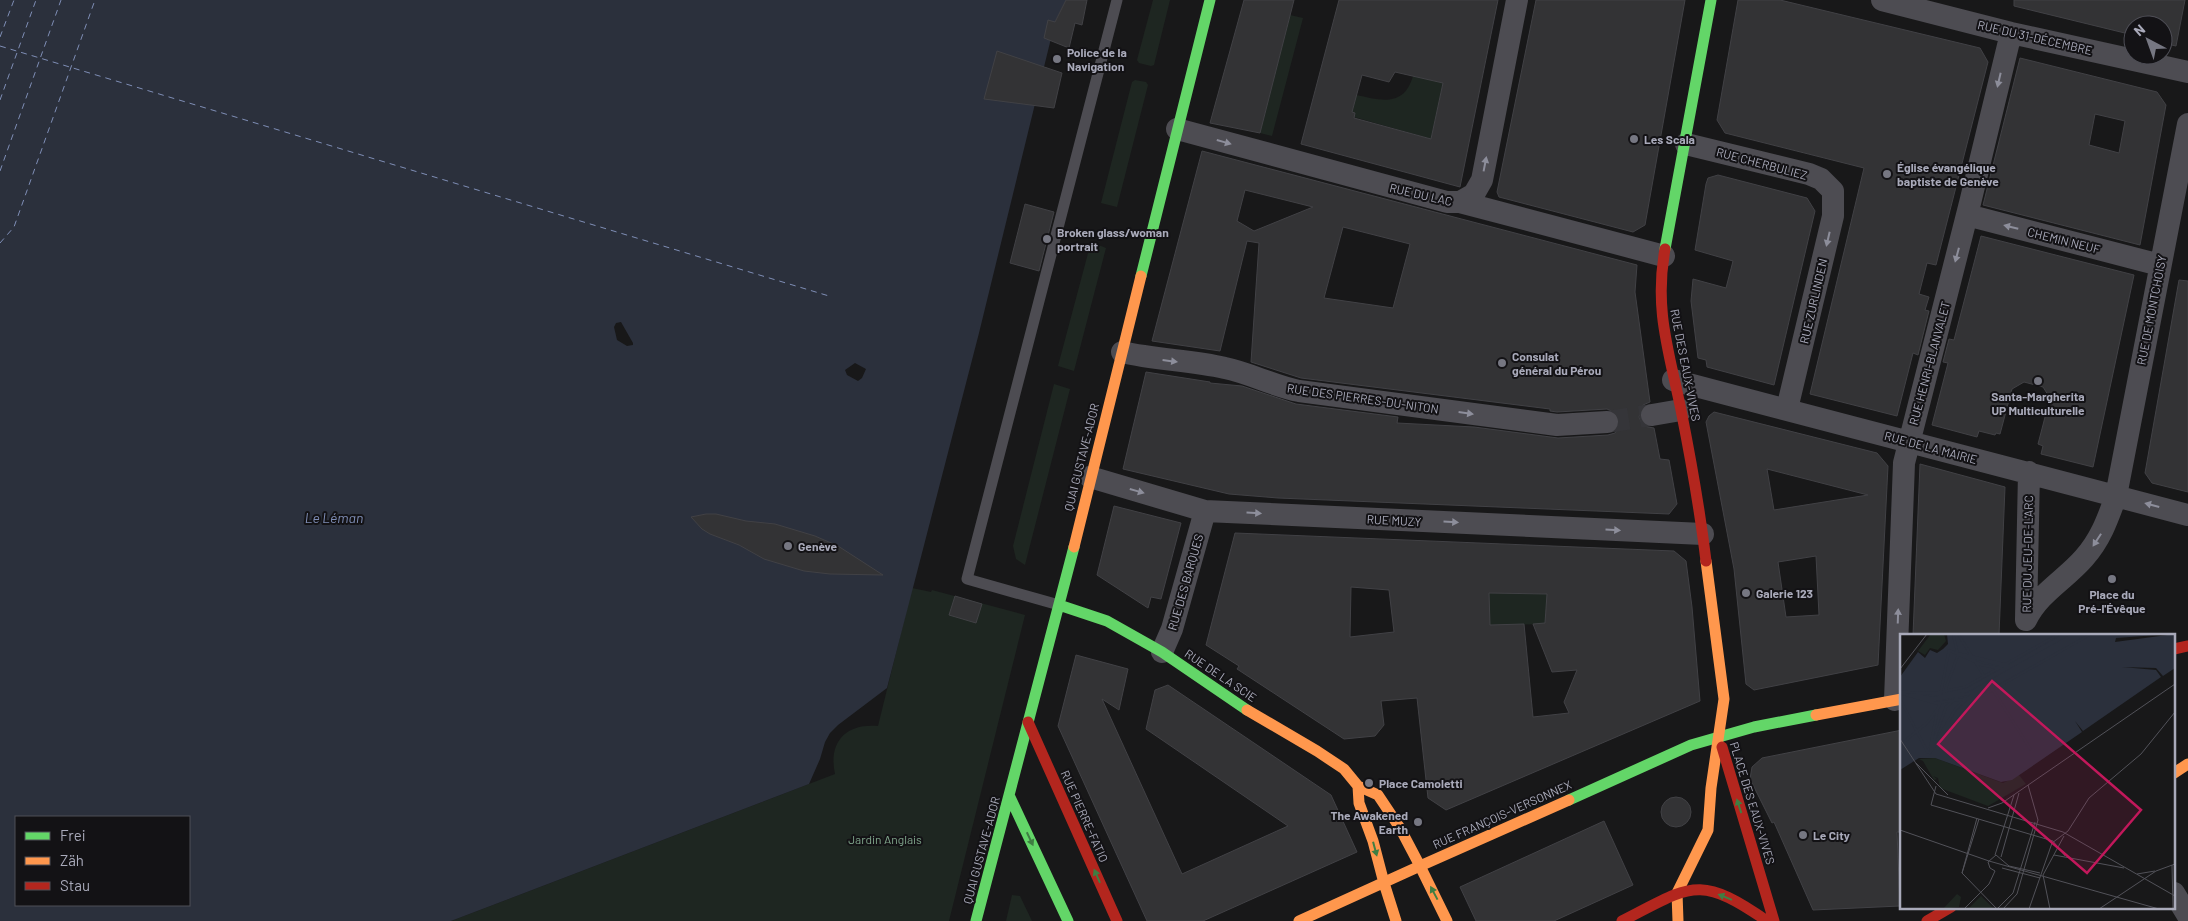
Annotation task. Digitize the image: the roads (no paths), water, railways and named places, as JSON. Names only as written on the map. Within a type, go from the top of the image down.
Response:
[{"type":"main road","name":"QUAI GUSTAVE-ADOR","points":[[976,921],[1058,605],[1210,0]]},
{"type":"main road","name":"RUE DES EAUX-VIVES","points":[[1712,0],[1664,256],[1660,300],[1673,380],[1681,410],[1703,534],[1724,699],[1718,736]]},
{"type":"main road","name":"RUE DE LA SCIE","points":[[1058,605],[1107,621],[1162,652],[1252,713],[1317,751],[1344,770],[1358,786]]},
{"type":"main road","name":"RUE FRANÇOIS-VERSONNEX","points":[[1299,921],[1669,753],[1718,736],[1754,727],[1898,699]]},
{"type":"main road","name":"RUE PIERRE-FATIO","points":[[1028,722],[1117,921]]},
{"type":"main road","name":"PLACE DES EAUX-VIVES","points":[[1677,918],[1677,894],[1708,830],[1710,788],[1718,736]]},
{"type":"main road","name":"PLACE DES EAUX-VIVES","points":[[1718,736],[1774,921]]},
{"type":"main road","points":[[2176,772],[2188,764]]},
{"type":"main road","points":[[1396,921],[1373,841],[1359,803],[1358,786],[1378,795],[1400,828],[1447,921]]},
{"type":"main road","points":[[1009,795],[1068,921]]},
{"type":"main road","points":[[1622,921],[1677,894],[1693,889],[1705,889],[1743,904],[1767,921]]},
{"type":"main road","points":[[1927,921],[1950,908]]},
{"type":"main road","points":[[1644,910],[1664,913],[1677,918]]},
{"type":"street","points":[[1460,202],[1474,194],[1482,180],[1517,0]]},
{"type":"street","name":"RUE DU 31-DÉCEMBRE","points":[[1882,0],[2010,33],[2188,72]]},
{"type":"street","name":"RUE HENRI-BLANVALET","points":[[1898,699],[1904,463],[1908,440],[1967,215],[2010,33]]},
{"type":"street","name":"RUE DE MONTCHOISY","points":[[2116,496],[2188,124]]},
{"type":"street","name":"RUE DU LAC","points":[[1177,129],[1362,180],[1447,202],[1460,202],[1664,256]]},
{"type":"street","name":"RUE CHERBULIEZ","points":[[1686,144],[1809,174],[1822,179],[1833,192]]},
{"type":"street","name":"RUE ZURLINDEN","points":[[1787,410],[1833,216],[1833,192]]},
{"type":"street","name":"CHEMIN NEUF","points":[[1967,215],[2160,265]]},
{"type":"street","name":"RUE DES PIERRES-DU-NITON","points":[[1122,352],[1146,358],[1227,368],[1283,388],[1299,391],[1557,425],[1607,422]]},
{"type":"street","name":"RUE DE LA MAIRIE","points":[[1673,380],[1908,440],[2188,515]]},
{"type":"street","points":[[1652,415],[1681,410]]},
{"type":"street","name":"RUE DU JEU-DE-L'ARC","points":[[2025,627],[2029,472]]},
{"type":"street","name":"RUE MUZY","points":[[1090,478],[1205,511],[1703,534]]},
{"type":"street","points":[[2025,627],[2039,598],[2092,549],[2104,530],[2116,496]]},
{"type":"street","name":"RUE DES BARQUES","points":[[1162,652],[1172,629],[1205,511]]},
{"type":"street","points":[[2176,896],[2188,916]]},
{"type":"lane","points":[[1058,605],[967,579],[1117,0]]},
{"type":"lane","points":[[1677,918],[1690,921]]},
{"type":"water","name":"Le Léman","points":[[0,0],[1066,0],[1055,22],[979,333],[887,688],[830,733],[809,784],[451,921],[0,921]],"holes":[[[621,322],[633,345],[627,346],[617,340],[614,327],[616,323]],[[855,363],[866,369],[862,378],[858,381],[847,375],[845,370]]]},
{"type":"tunnel","points":[[1607,422],[1652,415]]},
{"type":"place","name":"Police de la Navigation","points":[[1057,59]]},
{"type":"place","name":"Les Scala","points":[[1634,139]]},
{"type":"place","name":"Église évangélique baptiste de Genève","points":[[1887,174]]},
{"type":"place","name":"Broken glass/woman portrait","points":[[1047,239]]},
{"type":"place","name":"Consulat général du Pérou","points":[[1502,363]]},
{"type":"place","name":"Santa-Margherita UP Multiculturelle","points":[[2038,381]]},
{"type":"place","name":"Genève","points":[[788,546]]},
{"type":"place","name":"Place du Pré-l'Évêque","points":[[2112,579]]},
{"type":"place","name":"Galerie 123","points":[[1746,593]]},
{"type":"place","name":"Place Camoletti","points":[[1369,783]]},
{"type":"place","name":"The Awakened Earth","points":[[1418,822]]},
{"type":"place","name":"Le City","points":[[1803,835]]},
{"type":"park label","name":"Jardin Anglais","points":[[885,839]]}]
